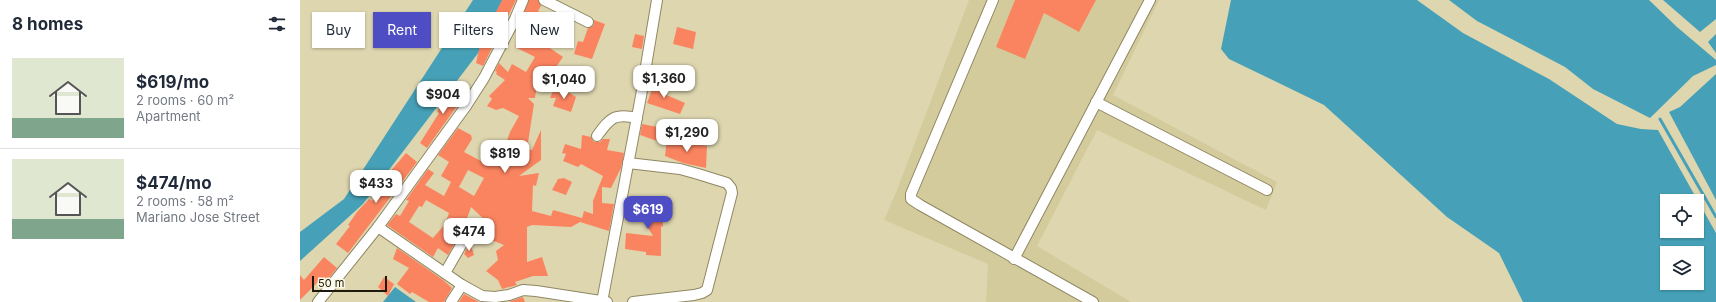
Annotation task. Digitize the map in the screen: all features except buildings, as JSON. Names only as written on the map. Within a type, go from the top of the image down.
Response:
[{"type":"street","points":[[318,302],[378,227],[466,106],[484,78],[515,19],[523,0]]},
{"type":"street","points":[[544,0],[588,22]]},
{"type":"street","points":[[602,302],[637,118],[657,0]]},
{"type":"street","points":[[993,0],[911,194],[911,199],[1014,259],[1092,302]]},
{"type":"street","points":[[1014,259],[1150,0]]},
{"type":"street","points":[[1096,102],[1267,190]]},
{"type":"street","points":[[597,136],[607,123],[615,117],[624,115],[637,118]]},
{"type":"street","points":[[628,163],[680,169],[698,174],[727,183],[731,188],[732,193],[706,290],[702,294],[633,302]]},
{"type":"street","points":[[445,273],[472,226]]},
{"type":"street","points":[[378,227],[462,285],[482,296],[495,297],[509,295],[523,290],[606,302]]},
{"type":"street","points":[[451,302],[462,285]]},
{"type":"shaded area","points":[[969,0],[1159,0],[1113,95],[1277,182],[1266,210],[1097,130],[1037,246],[1131,302],[986,302],[988,264],[884,220],[897,190]]},
{"type":"water","points":[[473,0],[507,0],[501,12],[465,12]]},
{"type":"water","points":[[1231,0],[1417,0],[1463,33],[1549,79],[1617,124],[1641,129],[1658,130],[1694,194],[1660,194],[1660,238],[1704,238],[1704,212],[1716,233],[1716,302],[1523,302],[1499,253],[1447,217],[1324,105],[1229,59],[1221,49]]},
{"type":"water","points":[[1449,0],[1649,0],[1677,27],[1716,60],[1716,65],[1693,76],[1650,118],[1593,89],[1565,67],[1477,21]]},
{"type":"water","points":[[1663,0],[1716,0],[1716,19],[1700,32]]},
{"type":"water","points":[[1716,34],[1716,53],[1708,42]]},
{"type":"water","points":[[442,48],[482,48],[363,204],[300,261],[300,232],[344,199]]},
{"type":"water","points":[[1716,74],[1716,200],[1669,112],[1680,107]]},
{"type":"water","points":[[395,287],[416,302],[383,302]]},
{"type":"waterway","points":[[1660,119],[1716,217]]}]
